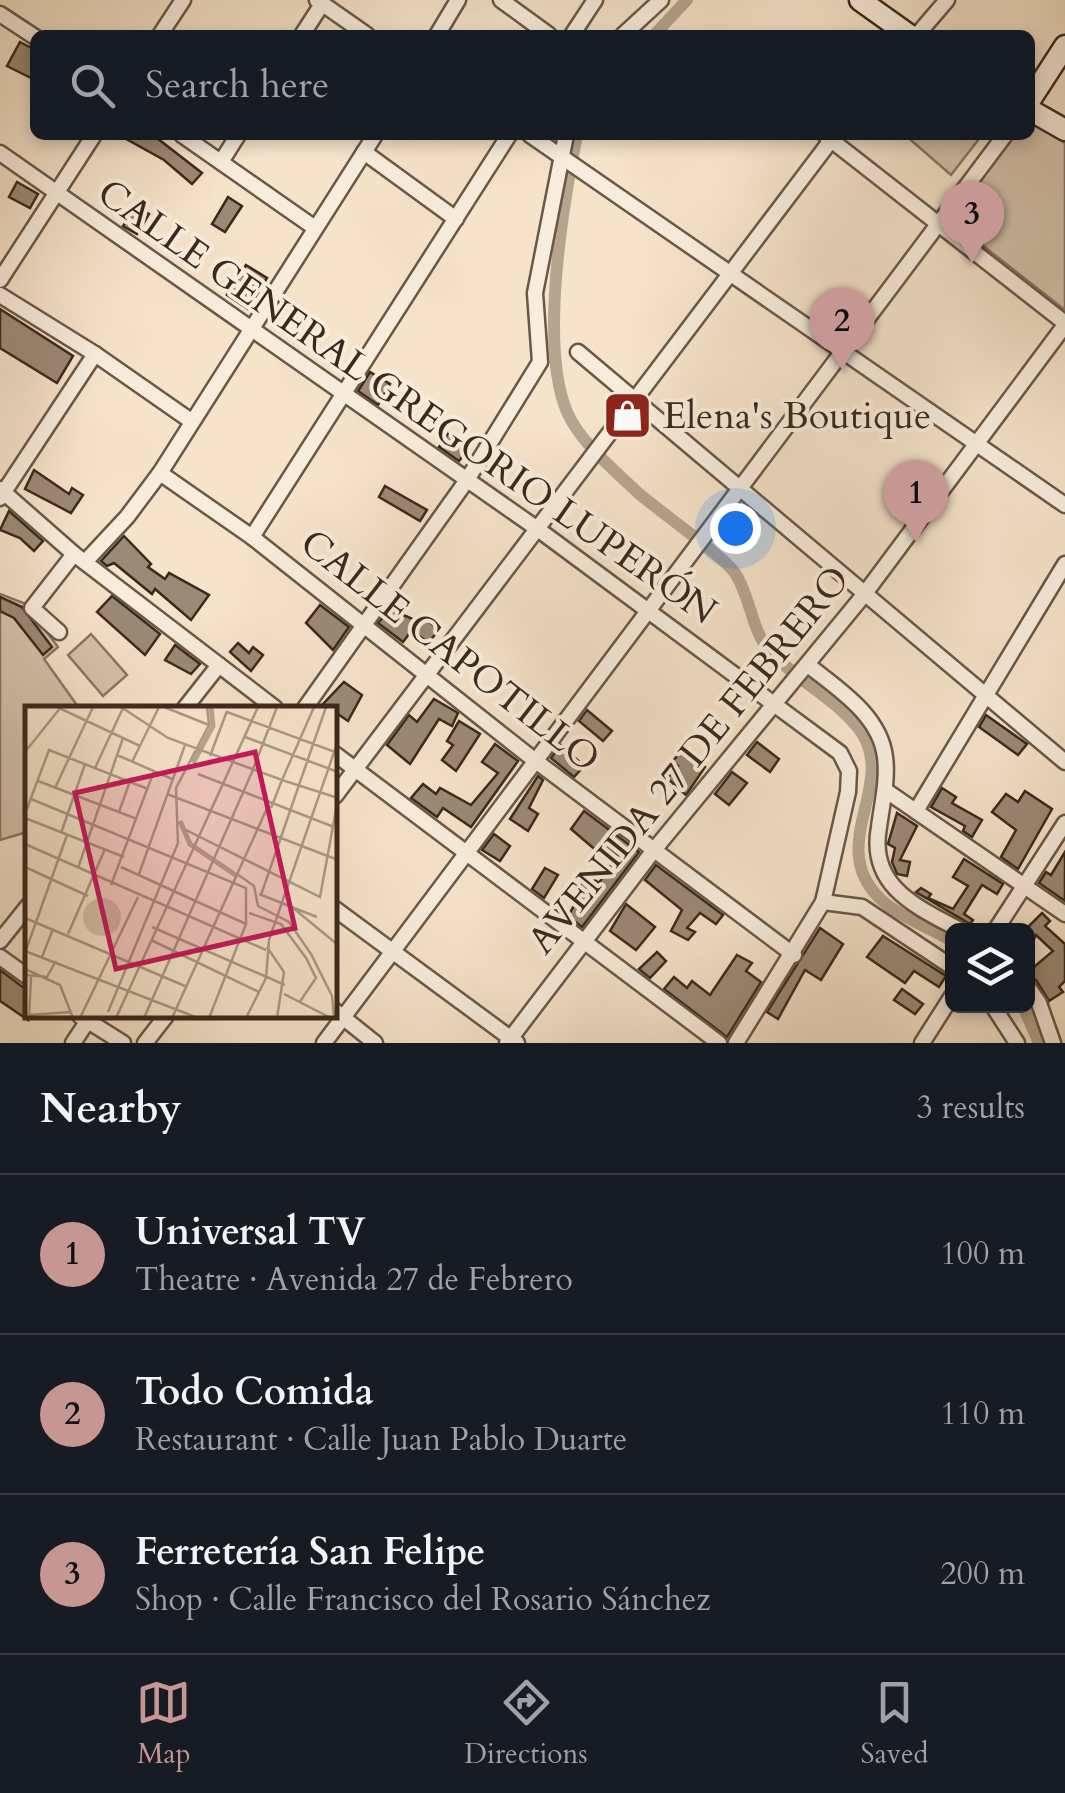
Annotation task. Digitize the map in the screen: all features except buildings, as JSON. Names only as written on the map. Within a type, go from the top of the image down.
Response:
[{"type":"main road","points":[[860,0],[902,30]]},
{"type":"main road","points":[[1035,92],[1065,46]]},
{"type":"main road","points":[[1035,113],[1065,130]]},
{"type":"street","points":[[163,30],[183,0]]},
{"type":"street","points":[[440,30],[458,0]]},
{"type":"street","points":[[501,0],[542,30]]},
{"type":"street","points":[[575,30],[595,0]]},
{"type":"street","points":[[629,30],[660,0]]},
{"type":"street","points":[[921,30],[946,0]]},
{"type":"street","points":[[305,30],[320,2],[360,30]]},
{"type":"street","points":[[0,14],[30,34]]},
{"type":"street","points":[[0,280],[91,140]]},
{"type":"street","points":[[189,140],[315,228]]},
{"type":"street","points":[[221,162],[235,140]]},
{"type":"street","points":[[60,632],[32,608],[160,473],[372,140]]},
{"type":"street","points":[[252,536],[506,140]]},
{"type":"street","points":[[538,140],[974,446],[1065,505]]},
{"type":"street","points":[[307,706],[366,627],[466,480],[540,362],[535,292],[565,140]]},
{"type":"street","points":[[338,792],[592,460],[827,140]]},
{"type":"street","points":[[835,140],[1065,324]]},
{"type":"street","points":[[375,1043],[339,1014],[650,610],[1001,140]]},
{"type":"street","name":"CALLE GENERAL GREGORIO LUPERÓN","points":[[0,152],[539,530],[840,753],[848,771],[823,902],[794,955],[736,1043]]},
{"type":"street","points":[[364,152],[456,219]]},
{"type":"street","points":[[0,295],[96,354],[191,421]]},
{"type":"street","name":"AVENIDA 27 DE FEBRERO","points":[[511,1041],[654,850],[863,596],[1065,324]]},
{"type":"street","points":[[578,352],[740,486],[863,596],[1065,762]]},
{"type":"street","points":[[96,354],[1,493],[272,706]]},
{"type":"street","name":"CALLE CAPOTILLO","points":[[160,473],[252,536],[533,759],[794,955]]},
{"type":"street","points":[[916,811],[1065,564]]},
{"type":"street","points":[[187,706],[219,665]]},
{"type":"street","points":[[806,666],[856,703],[874,727],[886,755],[876,845],[882,872],[892,889],[949,923]]},
{"type":"street","points":[[338,756],[720,1043]]},
{"type":"street","points":[[885,790],[1065,914]]},
{"type":"street","points":[[1000,923],[1065,824]]},
{"type":"street","points":[[823,902],[862,908],[945,962]]},
{"type":"street","points":[[0,941],[25,910]]},
{"type":"street","points":[[338,911],[511,1041]]},
{"type":"street","points":[[0,957],[25,975]]},
{"type":"street","points":[[1035,997],[1053,1043]]},
{"type":"street","points":[[922,1043],[945,1007]]},
{"type":"street","points":[[997,1013],[1018,1043]]},
{"type":"street","points":[[72,1043],[85,1018]]},
{"type":"street","points":[[87,1018],[123,1043]]},
{"type":"street","points":[[145,1043],[164,1018]]},
{"type":"street","points":[[324,1043],[337,1018]]},
{"type":"shaded area","points":[[1035,124],[1065,143],[1065,310],[945,216],[1005,140],[1035,140]]},
{"type":"shaded area","points":[[911,140],[978,140],[951,175]]},
{"type":"shaded area","points":[[0,594],[26,604],[58,647],[44,659],[78,706],[25,706],[25,833],[0,840]]},
{"type":"shaded area","points":[[91,634],[127,675],[103,696],[68,655]]},
{"type":"waterway","points":[[659,30],[687,0]]},
{"type":"waterway","points":[[576,140],[560,236],[554,314],[559,384],[567,412],[580,434],[607,464],[728,565],[740,582],[768,649],[859,729],[869,750],[872,772],[859,839],[859,861],[867,883],[893,909],[945,937]]},
{"type":"waterway","points":[[1026,1013],[1039,1043]]},
{"type":"place","name":"Ferretería San Felipe","points":[[972,263]]},
{"type":"place","name":"Todo Comida","points":[[842,370]]},
{"type":"place","name":"Elena's Boutique","points":[[628,416]]},
{"type":"place","name":"Universal TV","points":[[916,542]]}]
